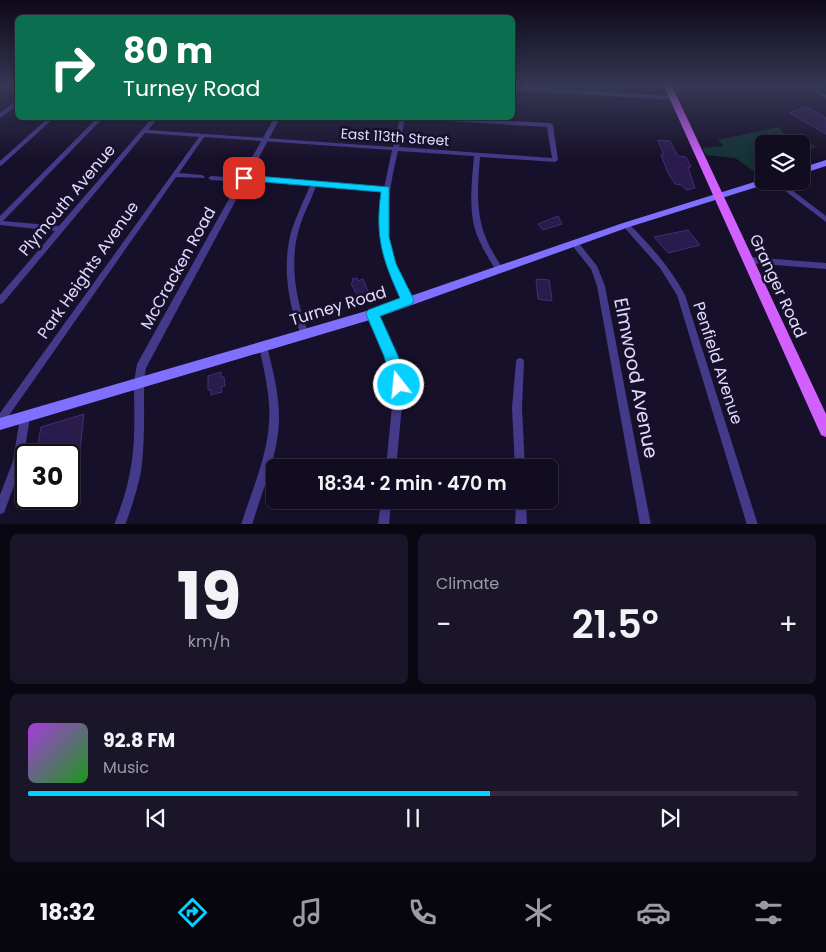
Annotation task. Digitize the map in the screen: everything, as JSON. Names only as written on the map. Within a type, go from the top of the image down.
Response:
[{"type":"main road","name":"Granger Road","points":[[678,110],[693,148],[700,156],[826,430]]},
{"type":"main road","points":[[810,168],[826,163]]},
{"type":"main road","name":"Turney Road","points":[[0,423],[25,418],[304,332],[373,314],[408,300],[626,225],[755,185]]},
{"type":"street","points":[[0,164],[49,120]]},
{"type":"street","points":[[0,221],[98,120]]},
{"type":"street","name":"Plymouth Avenue","points":[[0,301],[153,120]]},
{"type":"street","name":"McCracken Road","points":[[139,382],[142,364],[276,120]]},
{"type":"street","points":[[403,120],[386,190],[383,216],[384,237],[390,264],[408,300]]},
{"type":"street","name":"East 113th Street","points":[[143,131],[555,160],[550,125],[465,120]]},
{"type":"street","name":"Park Heights Avenue","points":[[0,423],[202,136]]},
{"type":"street","points":[[477,155],[474,208],[478,231],[486,249],[499,268]]},
{"type":"street","points":[[174,175],[202,177]]},
{"type":"street","points":[[211,178],[386,190]]},
{"type":"street","points":[[304,332],[300,324],[295,299],[291,261],[294,233],[314,184]]},
{"type":"street","points":[[787,190],[826,220]]},
{"type":"street","points":[[0,221],[60,229]]},
{"type":"street","name":"Penfield Avenue","points":[[626,225],[657,257],[672,278],[680,295],[753,524]]},
{"type":"street","name":"Elmwood Avenue","points":[[575,244],[594,268],[601,286],[646,524]]},
{"type":"street","points":[[748,260],[826,266]]},
{"type":"street","points":[[373,314],[391,356],[399,385],[392,459]]},
{"type":"street","points":[[246,524],[267,455],[274,424],[273,395],[263,346]]},
{"type":"street","points":[[520,362],[517,408],[520,459]]},
{"type":"street","points":[[119,524],[136,475],[139,448],[139,382]]},
{"type":"street","points":[[0,509],[18,461],[25,418]]},
{"type":"street","points":[[383,524],[385,509]]},
{"type":"street","points":[[521,509],[522,524]]},
{"type":"green space","points":[[778,127],[786,135],[755,135],[755,172],[735,158],[706,155],[702,148],[724,146],[718,140]]},
{"type":"green space","points":[[810,143],[816,147],[810,149]]},
{"type":"building","points":[[797,110],[813,110],[826,118],[826,134],[789,113]]},
{"type":"building","points":[[658,140],[670,141],[678,156],[686,157],[691,167],[688,167],[695,188],[687,190],[681,185],[675,184],[668,173],[661,155],[664,155]]},
{"type":"building","points":[[558,216],[562,224],[543,230],[538,224]]},
{"type":"building","points":[[688,230],[700,245],[668,253],[654,237]]},
{"type":"building","points":[[357,278],[358,281],[363,279],[370,296],[359,299],[351,283],[353,282],[352,279]]},
{"type":"building","points":[[536,279],[549,280],[551,301],[538,299]]},
{"type":"building","points":[[221,372],[221,377],[224,377],[225,386],[221,387],[222,392],[211,395],[211,390],[208,390],[208,376]]},
{"type":"building","points":[[84,414],[80,449],[80,444],[38,444],[41,427]]},
{"type":"route","points":[[244,178],[386,190],[383,216],[384,237],[390,264],[408,300],[373,314],[391,356],[399,385]]}]
